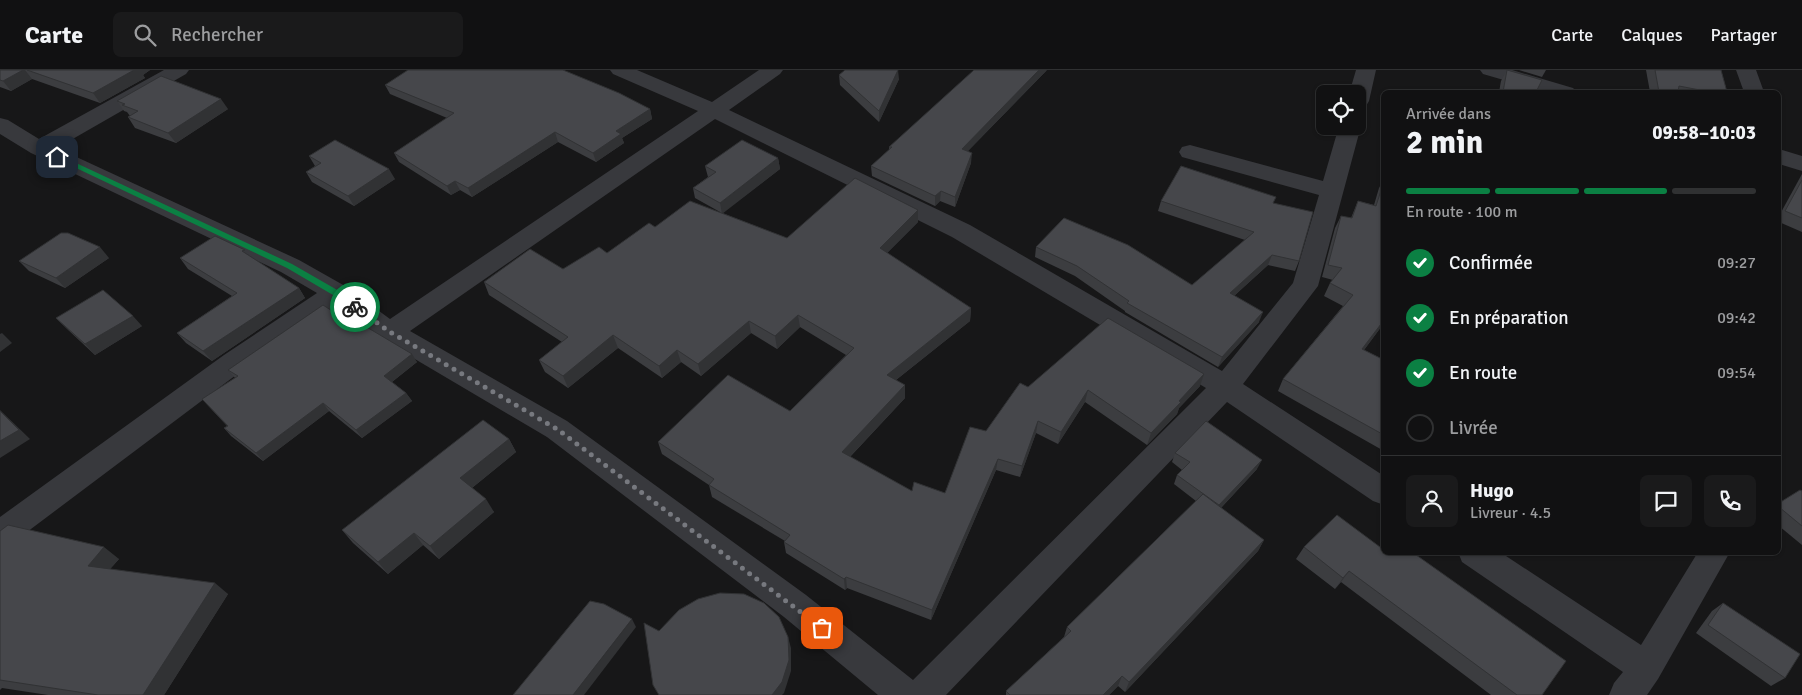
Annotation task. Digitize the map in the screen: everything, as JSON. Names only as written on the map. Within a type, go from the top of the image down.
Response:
[{"type":"street","points":[[39,148],[179,70]]},
{"type":"street","points":[[620,70],[715,111],[961,231],[1225,386],[1381,490]]},
{"type":"street","points":[[390,332],[773,70]]},
{"type":"street","points":[[1362,85],[1366,70]]},
{"type":"street","points":[[1490,70],[1559,90]]},
{"type":"street","points":[[1746,70],[1753,90]]},
{"type":"street","points":[[0,126],[39,148],[290,266],[336,293],[390,332],[557,429],[795,606],[905,695]]},
{"type":"street","points":[[922,695],[1225,386],[1305,286],[1348,135]]},
{"type":"street","points":[[1190,152],[1332,191]]},
{"type":"street","points":[[1781,157],[1802,164]]},
{"type":"street","points":[[0,534],[227,368],[336,293]]},
{"type":"street","points":[[1477,555],[1646,668]]},
{"type":"street","points":[[1626,695],[1646,668],[1713,555]]},
{"type":"building","points":[[0,70],[23,70],[3,81],[0,80]]},
{"type":"building","points":[[27,70],[134,70],[93,93]]},
{"type":"building","points":[[408,70],[563,70],[619,93],[650,109],[616,131],[621,134],[593,153],[555,132],[468,188],[455,181],[447,186],[394,153],[454,113],[385,85]]},
{"type":"building","points":[[845,70],[898,70],[879,111],[839,75]]},
{"type":"building","points":[[974,70],[1039,70],[962,149],[972,153],[955,197],[941,191],[935,196],[871,166],[892,147],[889,147]]},
{"type":"building","points":[[1507,70],[1542,80],[1537,90],[1503,90]]},
{"type":"building","points":[[1655,70],[1721,70],[1726,90],[1700,90],[1679,86],[1678,90],[1659,90]]},
{"type":"building","points":[[161,76],[221,99],[168,133],[128,117],[138,111],[117,101]]},
{"type":"building","points":[[335,140],[389,169],[348,196],[306,172],[321,163],[309,156]]},
{"type":"building","points":[[742,140],[778,158],[720,203],[693,188],[716,172],[705,166]]},
{"type":"building","points":[[1181,166],[1276,197],[1273,203],[1313,212],[1299,261],[1272,255],[1230,293],[1263,312],[1222,357],[1127,303],[1129,301],[1077,266],[1036,247],[1064,218],[1128,245],[1192,285],[1254,232],[1161,201]]},
{"type":"building","points":[[855,178],[918,210],[880,248],[971,308],[887,375],[905,385],[842,452],[912,491],[914,482],[945,493],[970,427],[986,431],[1020,383],[1028,387],[1108,318],[1204,374],[1179,401],[1181,402],[1151,433],[1088,390],[1061,432],[1038,421],[1022,466],[998,459],[932,610],[846,577],[844,579],[784,542],[790,535],[709,485],[714,479],[658,442],[728,375],[790,411],[854,348],[798,315],[775,336],[749,321],[698,364],[677,350],[659,366],[613,335],[563,376],[539,360],[568,337],[484,282],[530,249],[563,269],[599,247],[607,253],[649,223],[655,227],[690,201],[787,238]]},
{"type":"building","points":[[1802,180],[1802,218],[1785,211]]},
{"type":"building","points":[[1381,190],[1381,324],[1362,349],[1381,358],[1381,433],[1283,379],[1353,295],[1330,283],[1342,268],[1328,265],[1341,216],[1352,218],[1358,201],[1376,206]]},
{"type":"building","points":[[61,233],[68,233],[100,247],[56,278],[19,261]]},
{"type":"building","points":[[215,236],[245,250],[242,251],[299,288],[203,351],[177,333],[237,293],[180,258]]},
{"type":"building","points":[[103,290],[133,316],[85,344],[56,318]]},
{"type":"building","points":[[323,305],[340,316],[343,313],[412,354],[384,376],[406,393],[356,430],[323,403],[256,453],[224,428],[228,426],[202,399],[238,376],[228,370]]},
{"type":"building","points":[[0,411],[19,430],[0,441]]},
{"type":"building","points":[[483,420],[509,439],[460,478],[486,499],[430,546],[414,533],[378,562],[342,530]]},
{"type":"building","points":[[1206,421],[1262,460],[1219,505],[1177,475],[1190,462],[1175,453]]},
{"type":"building","points":[[1800,490],[1802,491],[1802,526],[1781,509],[1781,502]]},
{"type":"building","points":[[1203,494],[1264,540],[1129,682],[1122,676],[1103,695],[1010,695],[1006,691],[1071,631],[1067,627]]},
{"type":"building","points":[[1337,515],[1381,548],[1381,555],[1416,555],[1566,661],[1542,695],[1517,695],[1349,571],[1343,578],[1304,547]]},
{"type":"building","points":[[8,525],[104,547],[88,566],[215,583],[143,695],[98,695],[0,680],[0,531]]},
{"type":"building","points":[[720,593],[744,594],[764,603],[779,617],[788,637],[789,660],[782,682],[772,695],[659,695],[653,685],[644,623],[659,631],[679,610],[698,599]]},
{"type":"building","points":[[590,601],[604,604],[632,619],[573,695],[513,695]]},
{"type":"building","points":[[1723,603],[1800,654],[1785,678],[1708,625]]},
{"type":"way so far","points":[[355,307],[390,332],[557,429],[822,628]]},
{"type":"route","points":[[57,157],[290,266],[336,293],[355,307]]}]
